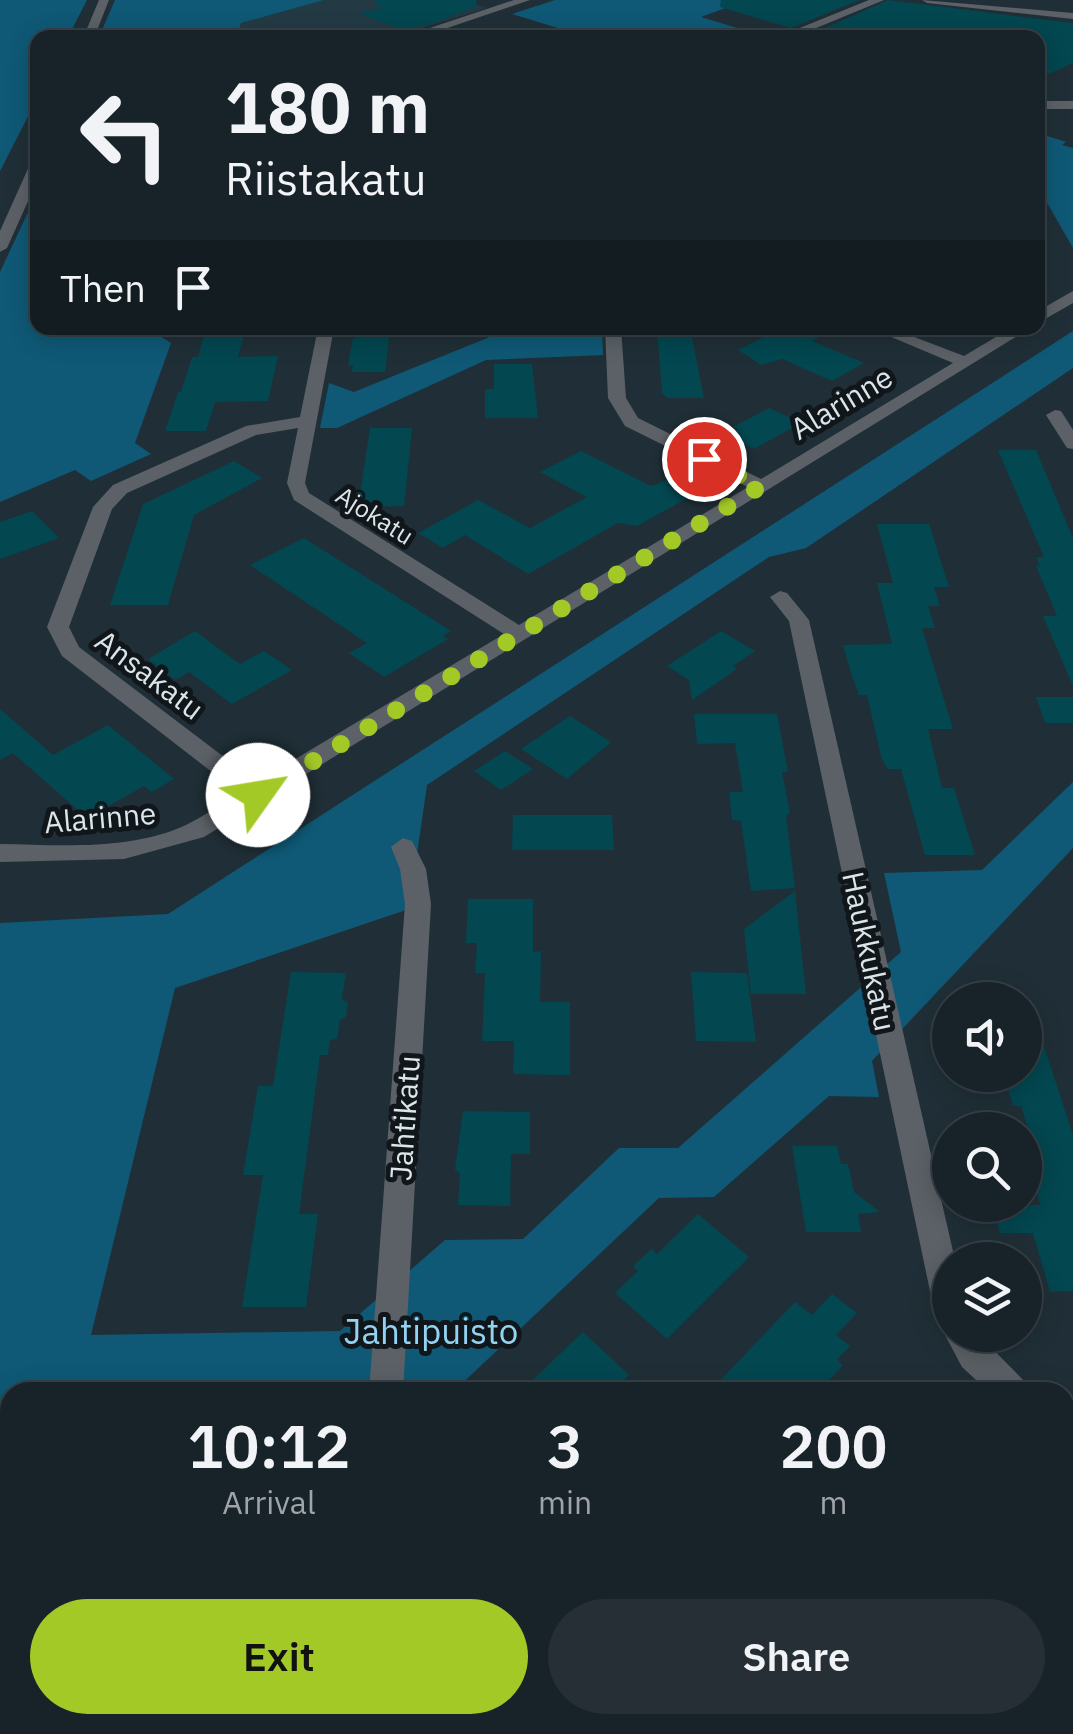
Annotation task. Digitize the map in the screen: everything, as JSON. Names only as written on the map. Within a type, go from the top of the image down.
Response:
[{"type":"street","points":[[91,30],[104,0]]},
{"type":"street","points":[[430,30],[525,0]]},
{"type":"street","points":[[801,30],[879,0]]},
{"type":"street","points":[[927,0],[1073,16]]},
{"type":"street","points":[[1045,105],[1073,104]]},
{"type":"street","points":[[0,248],[30,180]]},
{"type":"street","points":[[1045,314],[1073,296]]},
{"type":"street","name":"Ajokatu","points":[[325,335],[296,483],[301,496],[519,634]]},
{"type":"street","points":[[613,335],[617,398],[631,422],[761,486]]},
{"type":"street","points":[[896,335],[966,362]]},
{"type":"street","name":"Alarinne","points":[[0,853],[149,848],[195,831],[1010,335]]},
{"type":"street","points":[[1055,415],[1073,444]]},
{"type":"street","name":"Ansakatu","points":[[258,795],[70,651],[58,626],[104,507],[120,489],[252,430],[307,420]]},
{"type":"street","name":"Haukkukatu","points":[[780,597],[800,620],[935,1242]]},
{"type":"street","name":"Jahtikatu","points":[[387,1382],[418,904],[403,846]]},
{"type":"street","points":[[972,1352],[1001,1382]]},
{"type":"shaded area","points":[[324,0],[461,0],[487,8],[415,30],[239,30],[240,23]]},
{"type":"green space","points":[[0,0],[87,0],[72,30],[30,30],[30,113],[0,171]]},
{"type":"green space","points":[[115,0],[324,0],[241,23],[239,30],[102,30]]},
{"type":"green space","points":[[555,0],[747,0],[701,17],[744,30],[564,30],[512,14]]},
{"type":"green space","points":[[1045,135],[1073,148],[1073,248],[1045,199]]},
{"type":"green space","points":[[30,208],[30,335],[158,335],[171,343],[135,443],[151,454],[91,481],[75,470],[0,502],[0,272]]},
{"type":"green space","name":"Jahtipuisto","points":[[1073,331],[1073,368],[806,548],[769,557],[427,785],[409,909],[175,988],[91,1335],[340,1331],[445,1240],[523,1239],[619,1148],[678,1148],[901,952],[884,873],[982,870],[1073,782],[1073,848],[947,982],[932,982],[932,997],[872,1061],[879,1097],[829,1096],[714,1197],[659,1198],[464,1382],[0,1382],[0,923],[168,914]]},
{"type":"green space","points":[[495,335],[602,335],[603,355],[486,360],[337,428],[320,428],[329,383],[354,392]]},
{"type":"building","points":[[376,0],[476,0],[477,6],[431,24],[401,29],[359,14],[383,7],[375,4]]},
{"type":"building","points":[[721,0],[859,0],[791,28],[720,7]]},
{"type":"building","points":[[888,0],[1073,23],[1073,63],[1045,76],[1045,30],[821,30]]},
{"type":"building","points":[[204,335],[244,335],[238,357],[278,356],[268,401],[215,402],[206,431],[165,431],[192,357],[198,357]]},
{"type":"building","points":[[389,335],[385,372],[352,372],[353,365],[348,365],[353,338]]},
{"type":"building","points":[[658,335],[691,335],[704,398],[667,398],[662,393]]},
{"type":"building","points":[[768,335],[824,335],[812,341],[864,363],[832,381],[782,359],[761,365],[738,350]]},
{"type":"building","points":[[494,364],[532,364],[538,418],[485,418],[485,389],[494,389]]},
{"type":"building","points":[[769,408],[801,423],[754,449],[727,435],[738,429],[733,427]]},
{"type":"building","points":[[370,428],[412,428],[404,506],[358,507]]},
{"type":"building","points":[[998,450],[1036,450],[1073,538],[1073,686],[1043,616],[1057,616],[1036,566],[1040,566],[1036,557],[1044,557]]},
{"type":"building","points":[[581,451],[651,486],[666,480],[693,495],[637,526],[618,523],[528,574],[465,535],[443,548],[418,533],[478,500],[530,528],[587,497],[540,472]]},
{"type":"building","points":[[234,461],[262,478],[194,515],[168,605],[110,605],[143,504]]},
{"type":"building","points":[[32,511],[59,538],[0,559],[0,522]]},
{"type":"building","points":[[877,524],[929,524],[949,587],[934,587],[940,606],[928,606],[935,628],[922,628],[953,729],[928,729],[942,788],[954,788],[975,855],[925,855],[901,769],[888,769],[882,760],[867,695],[859,695],[850,670],[843,645],[892,644],[877,583],[893,583]]},
{"type":"building","points":[[304,538],[451,631],[443,636],[448,639],[384,677],[349,653],[367,643],[250,565]]},
{"type":"building","points":[[195,631],[240,664],[264,651],[292,670],[232,704],[189,672],[175,680],[148,659]]},
{"type":"building","points":[[721,631],[755,651],[733,666],[737,669],[692,700],[689,680],[667,666]]},
{"type":"building","points":[[1036,697],[1073,697],[1073,723],[1045,723]]},
{"type":"building","points":[[0,709],[53,755],[108,725],[174,779],[152,792],[144,786],[87,818],[13,753],[0,760]]},
{"type":"building","points":[[694,714],[777,714],[788,772],[782,772],[790,813],[786,816],[795,888],[751,891],[741,821],[732,820],[729,792],[743,792],[735,743],[697,744]]},
{"type":"building","points":[[570,716],[611,742],[567,779],[521,749]]},
{"type":"building","points":[[505,751],[533,769],[501,790],[474,771]]},
{"type":"building","points":[[513,815],[612,815],[614,850],[512,850]]},
{"type":"building","points":[[795,891],[806,994],[751,994],[744,929]]},
{"type":"building","points":[[468,899],[533,899],[533,952],[541,951],[540,1002],[570,1002],[570,1075],[513,1074],[514,1041],[482,1041],[485,973],[475,973],[477,943],[466,943]]},
{"type":"building","points":[[291,972],[346,973],[342,999],[348,1003],[337,1039],[330,1040],[328,1055],[320,1055],[299,1214],[318,1214],[306,1307],[242,1307],[263,1175],[243,1175],[258,1086],[273,1086]]},
{"type":"building","points":[[691,972],[747,973],[756,1042],[696,1041]]},
{"type":"building","points":[[1042,1040],[1073,1135],[1073,1291],[1050,1292],[1042,1264],[1042,1242],[1036,1242],[1033,1233],[1000,1233],[997,1222],[1042,1222],[1042,1112],[1023,1112],[1021,1106],[1013,1106],[1009,1092],[1042,1092]]},
{"type":"building","points":[[463,1111],[530,1112],[530,1154],[511,1154],[510,1206],[458,1205],[460,1173],[455,1170]]},
{"type":"building","points":[[792,1146],[837,1146],[841,1164],[848,1164],[854,1192],[880,1212],[858,1214],[861,1232],[806,1232]]},
{"type":"building","points":[[698,1214],[749,1257],[667,1339],[615,1293],[638,1271],[633,1266],[651,1249],[657,1254]]},
{"type":"building","points":[[832,1294],[857,1313],[836,1335],[850,1346],[837,1360],[843,1365],[828,1382],[719,1382],[795,1302],[812,1315]]},
{"type":"building","points":[[583,1332],[629,1375],[622,1382],[530,1382]]},
{"type":"route","points":[[258,795],[761,486],[704,459]]}]
